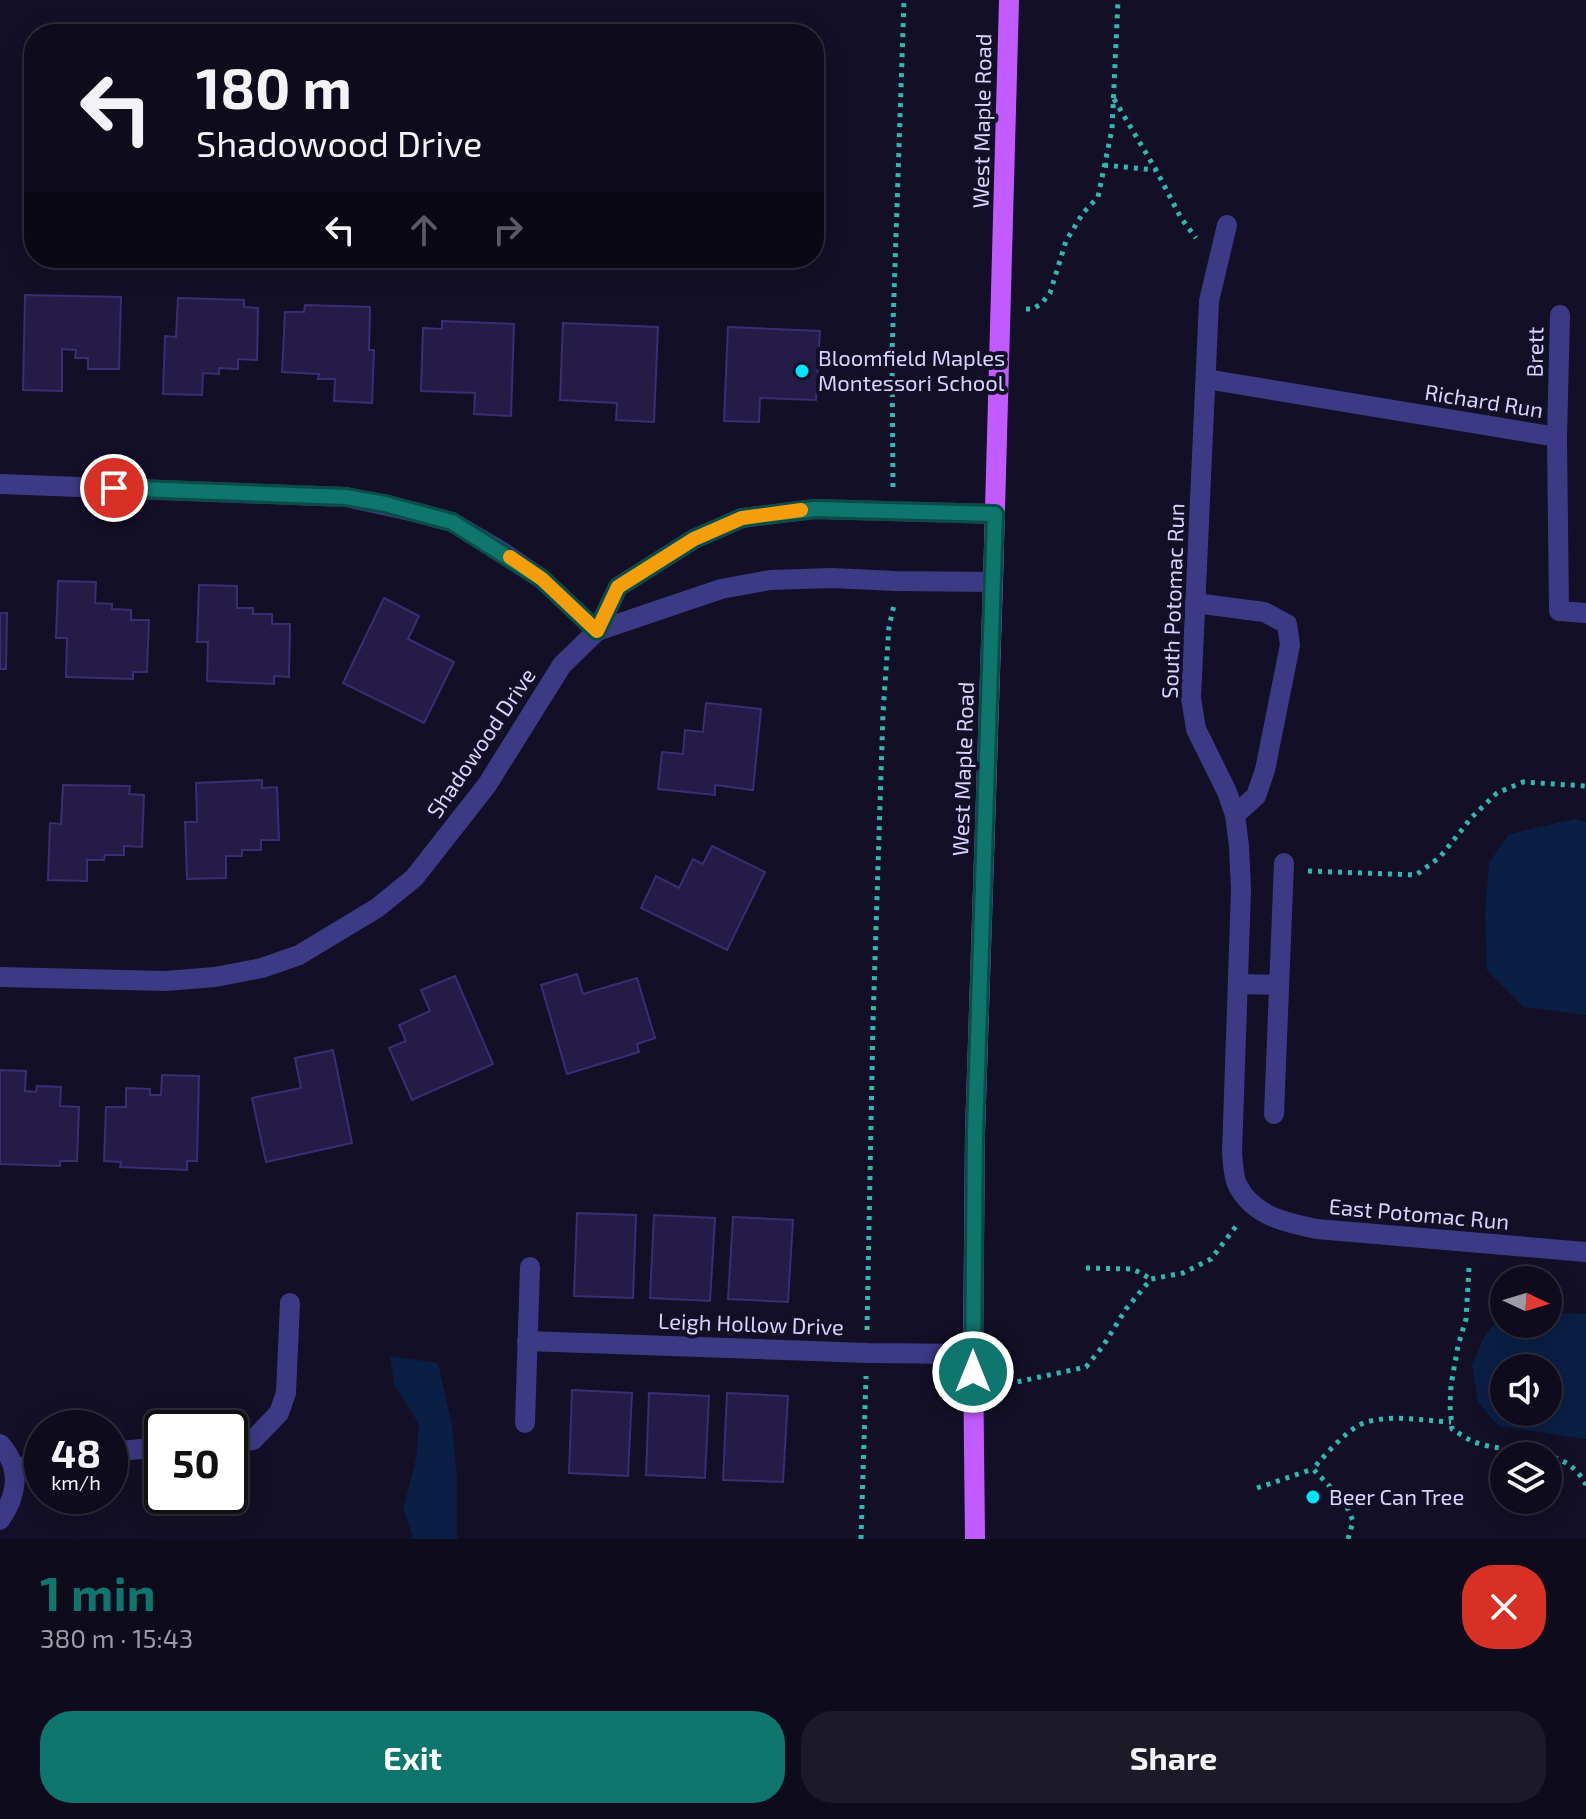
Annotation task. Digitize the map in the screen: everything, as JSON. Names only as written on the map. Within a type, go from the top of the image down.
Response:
[{"type":"main road","name":"West Maple Road","points":[[975,1539],[975,1133],[1009,0]]},
{"type":"street","name":"South Potomac Run","points":[[1227,225],[1209,301],[1191,698],[1196,729],[1235,815],[1239,846],[1241,890],[1232,1153],[1237,1183],[1253,1206]]},
{"type":"street","name":"Brett","points":[[1557,437],[1560,315]]},
{"type":"street","name":"Richard Run","points":[[1206,379],[1557,437],[1559,611],[1586,613]]},
{"type":"street","points":[[0,484],[346,497],[385,504],[452,522],[542,579],[597,631]]},
{"type":"street","name":"Shadowood Drive","points":[[0,977],[165,981],[215,977],[262,968],[299,955],[377,908],[414,878],[487,785],[562,665],[597,631],[618,587],[694,539],[742,518],[815,509],[995,514]]},
{"type":"street","name":"Shadowood Drive","points":[[597,631],[721,589],[770,580],[832,578],[993,582]]},
{"type":"street","points":[[1195,603],[1264,612],[1287,624],[1290,645],[1265,770],[1256,796],[1235,815]]},
{"type":"street","points":[[1274,1114],[1284,863]]},
{"type":"street","points":[[1238,984],[1279,985]]},
{"type":"street","name":"East Potomac Run","points":[[1253,1206],[1284,1222],[1317,1229],[1586,1252]]},
{"type":"street","points":[[525,1423],[530,1267]]},
{"type":"street","points":[[248,1440],[253,1440],[279,1413],[286,1393],[290,1303]]},
{"type":"street","name":"Leigh Hollow Drive","points":[[527,1341],[973,1354]]},
{"type":"street","points":[[0,1444],[7,1451],[14,1469],[15,1487],[10,1506],[0,1520]]},
{"type":"street","points":[[14,1469],[24,1466]]},
{"type":"path","points":[[893,491],[892,354],[904,0]]},
{"type":"path","points":[[1001,308],[1033,309],[1042,303],[1050,293],[1066,241],[1083,213],[1098,197],[1112,129],[1118,0]]},
{"type":"path","points":[[1114,98],[1181,218],[1197,239],[1219,256]]},
{"type":"path","points":[[1104,165],[1156,170]]},
{"type":"path","points":[[861,1539],[883,713],[889,627],[895,599]]},
{"type":"path","points":[[1283,890],[1304,871],[1416,875],[1440,857],[1472,817],[1497,793],[1523,782],[1586,786]]},
{"type":"path","points":[[974,1391],[1086,1367],[1151,1279],[1183,1273],[1211,1259],[1253,1206]]},
{"type":"path","points":[[1470,1243],[1466,1319],[1451,1385],[1452,1429],[1474,1442],[1541,1453],[1562,1460],[1580,1473],[1586,1485]]},
{"type":"path","points":[[1086,1268],[1133,1269],[1151,1279]]},
{"type":"path","points":[[1257,1488],[1313,1469],[1354,1427],[1369,1421],[1451,1422]]},
{"type":"path","points":[[1313,1469],[1345,1502],[1353,1521],[1348,1539]]},
{"type":"water","points":[[1575,819],[1586,822],[1586,1015],[1524,1007],[1487,970],[1485,915],[1489,863],[1509,834]]},
{"type":"water","points":[[1562,1313],[1586,1314],[1586,1439],[1498,1426],[1562,1426],[1562,1354],[1490,1354],[1490,1416],[1478,1402],[1472,1365],[1490,1330],[1490,1338],[1562,1338]]},
{"type":"water","points":[[390,1356],[438,1363],[452,1425],[457,1475],[457,1539],[412,1539],[403,1509],[416,1459],[419,1424],[394,1384]]},
{"type":"building","points":[[25,295],[121,297],[119,369],[88,369],[88,358],[75,358],[76,350],[62,349],[62,391],[23,390]]},
{"type":"building","points":[[178,298],[244,300],[244,307],[258,308],[257,360],[238,359],[238,369],[219,368],[219,374],[203,373],[202,395],[163,394],[165,336],[176,337]]},
{"type":"building","points":[[305,305],[370,307],[369,350],[374,350],[372,403],[334,401],[335,379],[318,379],[319,374],[282,372],[285,312],[304,312]]},
{"type":"building","points":[[442,321],[514,324],[511,416],[474,414],[475,393],[421,391],[423,328],[442,329]]},
{"type":"building","points":[[563,323],[658,327],[654,422],[616,420],[617,403],[560,400]]},
{"type":"building","points":[[728,327],[820,331],[816,400],[760,398],[759,422],[724,421]]},
{"type":"building","points":[[58,581],[96,582],[95,603],[112,604],[112,609],[131,610],[131,620],[149,620],[147,672],[133,672],[133,679],[66,677],[67,638],[56,638]]},
{"type":"building","points":[[199,585],[237,586],[237,608],[253,608],[253,614],[272,614],[272,624],[290,624],[289,677],[274,676],[274,684],[207,681],[208,642],[197,642]]},
{"type":"building","points":[[384,598],[419,616],[408,639],[454,662],[424,723],[343,683]]},
{"type":"building","points":[[0,613],[7,613],[6,669],[0,669]]},
{"type":"building","points":[[706,703],[761,709],[753,790],[715,785],[715,795],[658,789],[662,752],[683,754],[685,730],[703,732]]},
{"type":"building","points":[[262,780],[262,788],[277,787],[279,840],[261,840],[261,850],[242,850],[242,856],[226,856],[226,878],[187,879],[185,822],[197,822],[196,783]]},
{"type":"building","points":[[63,785],[130,786],[129,794],[144,795],[142,847],[124,846],[124,855],[105,855],[104,860],[87,860],[87,881],[48,880],[50,823],[61,824]]},
{"type":"building","points":[[712,846],[765,872],[727,950],[641,908],[656,876],[679,888],[693,859],[703,864]]},
{"type":"building","points":[[577,974],[583,994],[637,978],[655,1038],[637,1044],[639,1052],[567,1074],[541,985]]},
{"type":"building","points":[[455,976],[493,1064],[412,1100],[389,1048],[406,1041],[399,1025],[430,1011],[421,990]]},
{"type":"building","points":[[333,1050],[352,1143],[266,1162],[252,1098],[301,1088],[295,1058]]},
{"type":"building","points":[[0,1070],[26,1071],[25,1091],[36,1092],[37,1086],[61,1087],[60,1106],[79,1107],[77,1161],[60,1161],[60,1166],[0,1164]]},
{"type":"building","points":[[162,1075],[199,1076],[197,1161],[187,1161],[187,1170],[120,1167],[121,1162],[104,1161],[106,1107],[126,1107],[126,1088],[150,1089],[150,1095],[161,1095]]},
{"type":"building","points":[[577,1213],[636,1215],[633,1298],[574,1296]]},
{"type":"building","points":[[654,1215],[715,1218],[710,1301],[650,1298]]},
{"type":"building","points":[[733,1217],[793,1220],[788,1302],[728,1299]]},
{"type":"building","points":[[572,1390],[632,1393],[628,1476],[569,1473]]},
{"type":"building","points":[[649,1393],[709,1396],[705,1478],[646,1475]]},
{"type":"building","points":[[727,1393],[788,1396],[783,1482],[723,1480]]},
{"type":"slow traffic","points":[[510,557],[542,579],[597,631],[618,587],[694,539],[742,518],[801,510]]},
{"type":"place","name":"Bloomfield Maples Montessori School","points":[[802,371]]},
{"type":"place","name":"Beer Can Tree","points":[[1313,1497]]},
{"type":"route","points":[[114,488],[346,497],[452,522],[542,579],[597,631],[618,587],[694,539],[742,518],[815,509],[995,514],[975,1133],[973,1372]]}]
